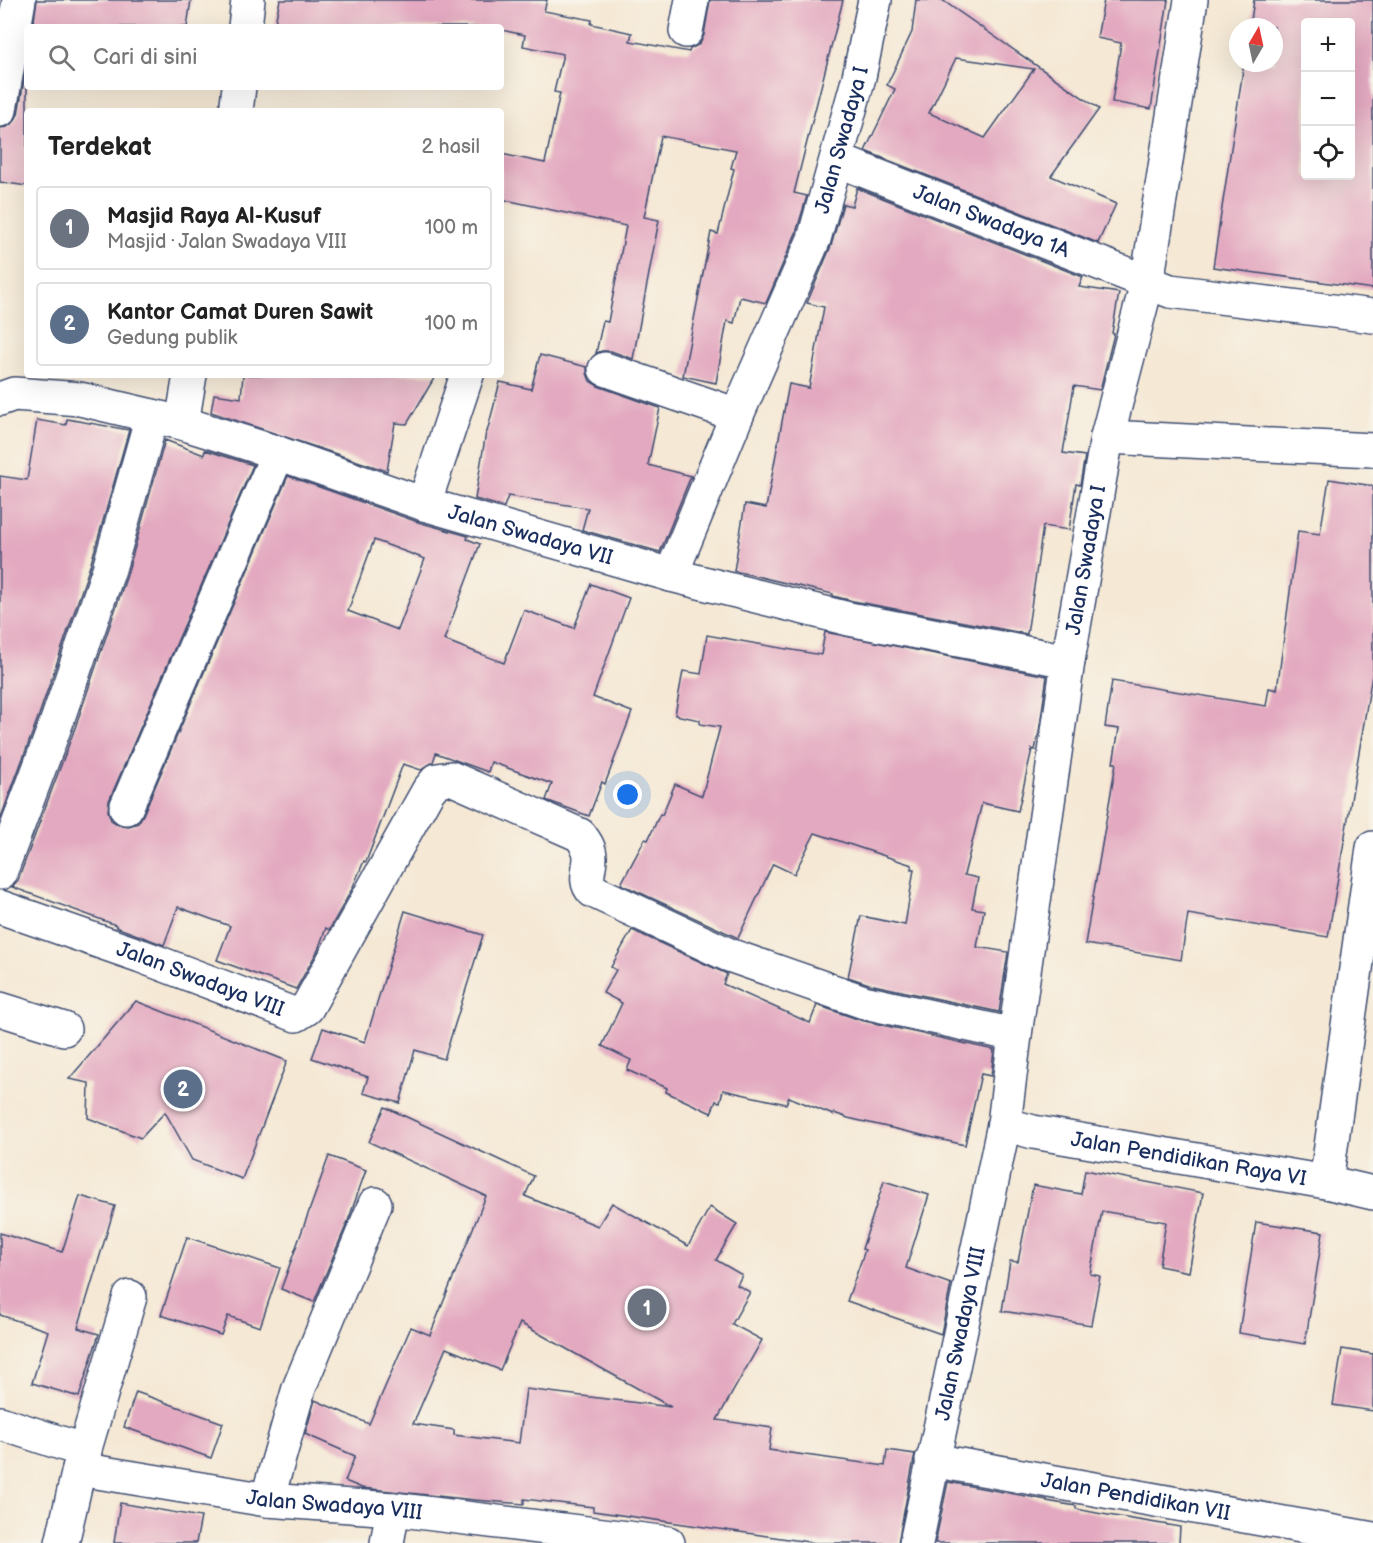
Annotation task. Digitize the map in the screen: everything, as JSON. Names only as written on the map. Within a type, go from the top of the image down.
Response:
[{"type":"street","points":[[0,110],[19,0]]},
{"type":"street","points":[[245,24],[248,0]]},
{"type":"street","name":"Jalan Swadaya I","points":[[671,575],[814,238],[859,77],[875,0]]},
{"type":"street","name":"Jalan Swadaya I","points":[[1004,1124],[1068,661],[1107,437],[1147,283],[1191,0]]},
{"type":"street","points":[[236,108],[239,90]]},
{"type":"street","name":"Jalan Swadaya 1A","points":[[837,160],[1170,291],[1373,316]]},
{"type":"street","points":[[605,369],[737,415]]},
{"type":"street","points":[[0,873],[57,721],[109,569],[167,419],[188,378]]},
{"type":"street","points":[[424,504],[466,378]]},
{"type":"street","name":"Jalan Swadaya VII","points":[[0,399],[15,394],[80,399],[167,419],[278,453],[424,504],[671,575],[849,619],[1068,661]]},
{"type":"street","points":[[1107,437],[1373,450]]},
{"type":"street","points":[[126,808],[278,453]]},
{"type":"street","name":"Jalan Swadaya VIII","points":[[0,907],[141,956],[296,1015],[307,1008],[428,791],[437,780],[451,778],[580,835],[587,844],[590,856],[587,880],[592,891],[698,941],[729,955],[864,1002],[1015,1035]]},
{"type":"street","points":[[1326,1182],[1368,911],[1373,848]]},
{"type":"street","points":[[0,1009],[64,1029]]},
{"type":"street","name":"Jalan Swadaya VIII","points":[[916,1543],[1004,1124]]},
{"type":"street","name":"Jalan Pendidikan Raya VI","points":[[1004,1124],[1033,1132],[1326,1182],[1373,1193]]},
{"type":"street","points":[[267,1500],[299,1388],[375,1204]]},
{"type":"street","points":[[62,1543],[82,1460],[130,1297]]},
{"type":"street","name":"Jalan Swadaya VIII","points":[[0,1424],[82,1460],[267,1500],[393,1509],[668,1543]]},
{"type":"street","name":"Jalan Pendidikan VII","points":[[933,1460],[1373,1539]]},
{"type":"street","points":[[387,1543],[393,1509]]},
{"type":"building","points":[[37,0],[191,0],[187,24],[33,24]]},
{"type":"building","points":[[280,0],[547,0],[544,11],[592,20],[591,24],[632,33],[630,41],[689,52],[690,49],[700,44],[704,35],[710,0],[843,0],[794,193],[807,196],[796,233],[766,303],[740,297],[734,323],[727,321],[716,383],[683,376],[711,232],[718,234],[734,169],[731,168],[736,150],[661,136],[644,217],[659,220],[633,359],[611,351],[596,353],[603,321],[608,322],[626,226],[504,200],[504,155],[545,163],[560,93],[554,92],[563,54],[523,46],[525,35],[504,31],[504,24],[275,24]]},
{"type":"building","points":[[916,0],[942,0],[1099,109],[1051,176],[1116,204],[1098,243],[865,151],[895,89],[887,85],[912,32]],"holes":[[[956,58],[1034,69],[985,138],[929,113]]]},
{"type":"building","points":[[1104,0],[1168,0],[1151,109],[1112,102],[1121,43],[1097,38]]},
{"type":"building","points":[[1254,0],[1373,0],[1373,289],[1213,267],[1243,72],[1283,72],[1283,18],[1251,18]]},
{"type":"building","points":[[24,81],[24,90],[27,90],[27,108],[24,108],[24,186],[0,182],[0,128],[7,127],[14,122],[18,114]]},
{"type":"building","points":[[857,188],[1083,277],[1079,287],[1119,293],[1112,333],[1114,334],[1100,390],[1074,386],[1063,453],[1085,456],[1080,485],[1076,484],[1069,530],[1043,526],[1027,634],[853,601],[833,596],[833,594],[734,571],[745,504],[766,508],[789,384],[809,388],[824,307],[807,303],[831,246],[843,204],[852,206]]},
{"type":"building","points":[[540,355],[587,367],[590,381],[598,386],[660,408],[648,465],[691,476],[660,552],[582,530],[588,508],[508,496],[504,507],[475,499],[486,432],[500,382],[531,389]]},
{"type":"building","points":[[243,378],[434,378],[407,424],[395,423],[387,471],[211,412],[214,394],[241,398]]},
{"type":"building","points":[[67,419],[129,430],[91,563],[0,820],[0,476],[27,480],[37,420],[66,425]]},
{"type":"building","points":[[165,440],[204,455],[205,450],[253,465],[109,801],[108,811],[111,820],[119,825],[129,826],[138,823],[143,815],[288,476],[418,522],[468,536],[467,539],[480,544],[444,640],[504,663],[524,610],[574,628],[591,584],[629,598],[593,697],[632,712],[605,784],[602,782],[589,816],[546,800],[552,784],[491,762],[488,772],[436,753],[433,762],[421,770],[403,764],[366,862],[364,861],[352,889],[329,930],[326,928],[318,950],[296,989],[217,960],[230,926],[178,907],[164,945],[12,887],[18,880],[75,728],[127,575]],"holes":[[[374,540],[425,559],[398,630],[348,611]]]},
{"type":"building","points":[[1329,479],[1373,486],[1373,669],[1328,937],[1188,914],[1181,960],[1085,944],[1116,763],[1113,763],[1119,729],[1105,727],[1112,681],[1266,706],[1269,688],[1277,690],[1298,531],[1320,534]]},
{"type":"building","points":[[825,632],[1047,676],[1039,732],[1035,750],[1032,749],[1018,811],[982,803],[964,875],[978,878],[972,908],[984,910],[977,947],[1008,952],[999,1012],[869,984],[848,977],[861,916],[905,925],[914,869],[911,869],[912,865],[815,833],[794,874],[773,864],[738,938],[621,884],[645,839],[648,840],[660,814],[662,815],[675,784],[702,796],[720,727],[700,724],[700,720],[675,715],[683,671],[701,674],[707,635],[821,655]]},
{"type":"building","points":[[405,911],[483,935],[444,1059],[415,1050],[400,1103],[363,1093],[368,1077],[312,1058],[323,1028],[365,1042]]},
{"type":"building","points":[[632,930],[727,974],[723,984],[810,1023],[817,1005],[860,1020],[994,1050],[991,1076],[981,1074],[965,1145],[834,1113],[833,1115],[789,1097],[786,1104],[723,1090],[720,1102],[716,1101],[711,1113],[666,1092],[667,1088],[627,1070],[631,1060],[602,1046],[622,1003],[603,993],[616,970],[611,967]]},
{"type":"building","points":[[136,1001],[287,1061],[242,1179],[192,1160],[165,1112],[141,1138],[88,1118],[89,1083],[69,1079]]},
{"type":"building","points":[[385,1107],[534,1176],[525,1196],[598,1226],[612,1203],[688,1246],[710,1207],[737,1224],[716,1260],[742,1275],[737,1285],[750,1292],[732,1324],[762,1340],[717,1420],[772,1428],[769,1450],[885,1466],[887,1450],[915,1454],[898,1543],[816,1543],[593,1511],[593,1507],[524,1499],[524,1504],[475,1500],[362,1488],[345,1481],[355,1456],[305,1434],[315,1400],[369,1424],[411,1327],[430,1335],[486,1196],[369,1142]],"holes":[[[520,1323],[671,1407],[526,1389],[519,1443],[454,1435],[454,1430],[413,1424],[446,1348],[500,1370]]]},
{"type":"building","points":[[329,1156],[366,1170],[348,1221],[314,1302],[281,1289]]},
{"type":"building","points":[[1085,1170],[1203,1193],[1189,1272],[1159,1266],[1166,1222],[1102,1211],[1090,1274],[1100,1276],[1091,1325],[1002,1311],[1010,1261],[1018,1262],[1033,1185],[1081,1194]]},
{"type":"building","points":[[884,1181],[929,1195],[906,1268],[951,1284],[941,1334],[847,1301],[865,1250],[862,1249]]},
{"type":"building","points":[[80,1196],[115,1206],[78,1328],[99,1334],[79,1397],[32,1383],[48,1331],[0,1315],[0,1233],[62,1252]]},
{"type":"building","points":[[1256,1222],[1323,1232],[1305,1344],[1239,1333]]},
{"type":"building","points":[[187,1237],[280,1268],[260,1327],[228,1316],[221,1335],[161,1315]]},
{"type":"building","points":[[1342,1349],[1373,1354],[1373,1411],[1333,1405]]},
{"type":"building","points":[[136,1392],[223,1423],[211,1458],[124,1427]]},
{"type":"building","points":[[948,1482],[1076,1506],[1076,1509],[1180,1527],[1179,1543],[935,1543]]},
{"type":"building","points":[[120,1503],[201,1517],[196,1543],[114,1543]]},
{"type":"place","name":"Kantor Camat Duren Sawit","points":[[183,1089]]},
{"type":"place","name":"Masjid Raya Al-Kusuf","points":[[647,1308]]}]
